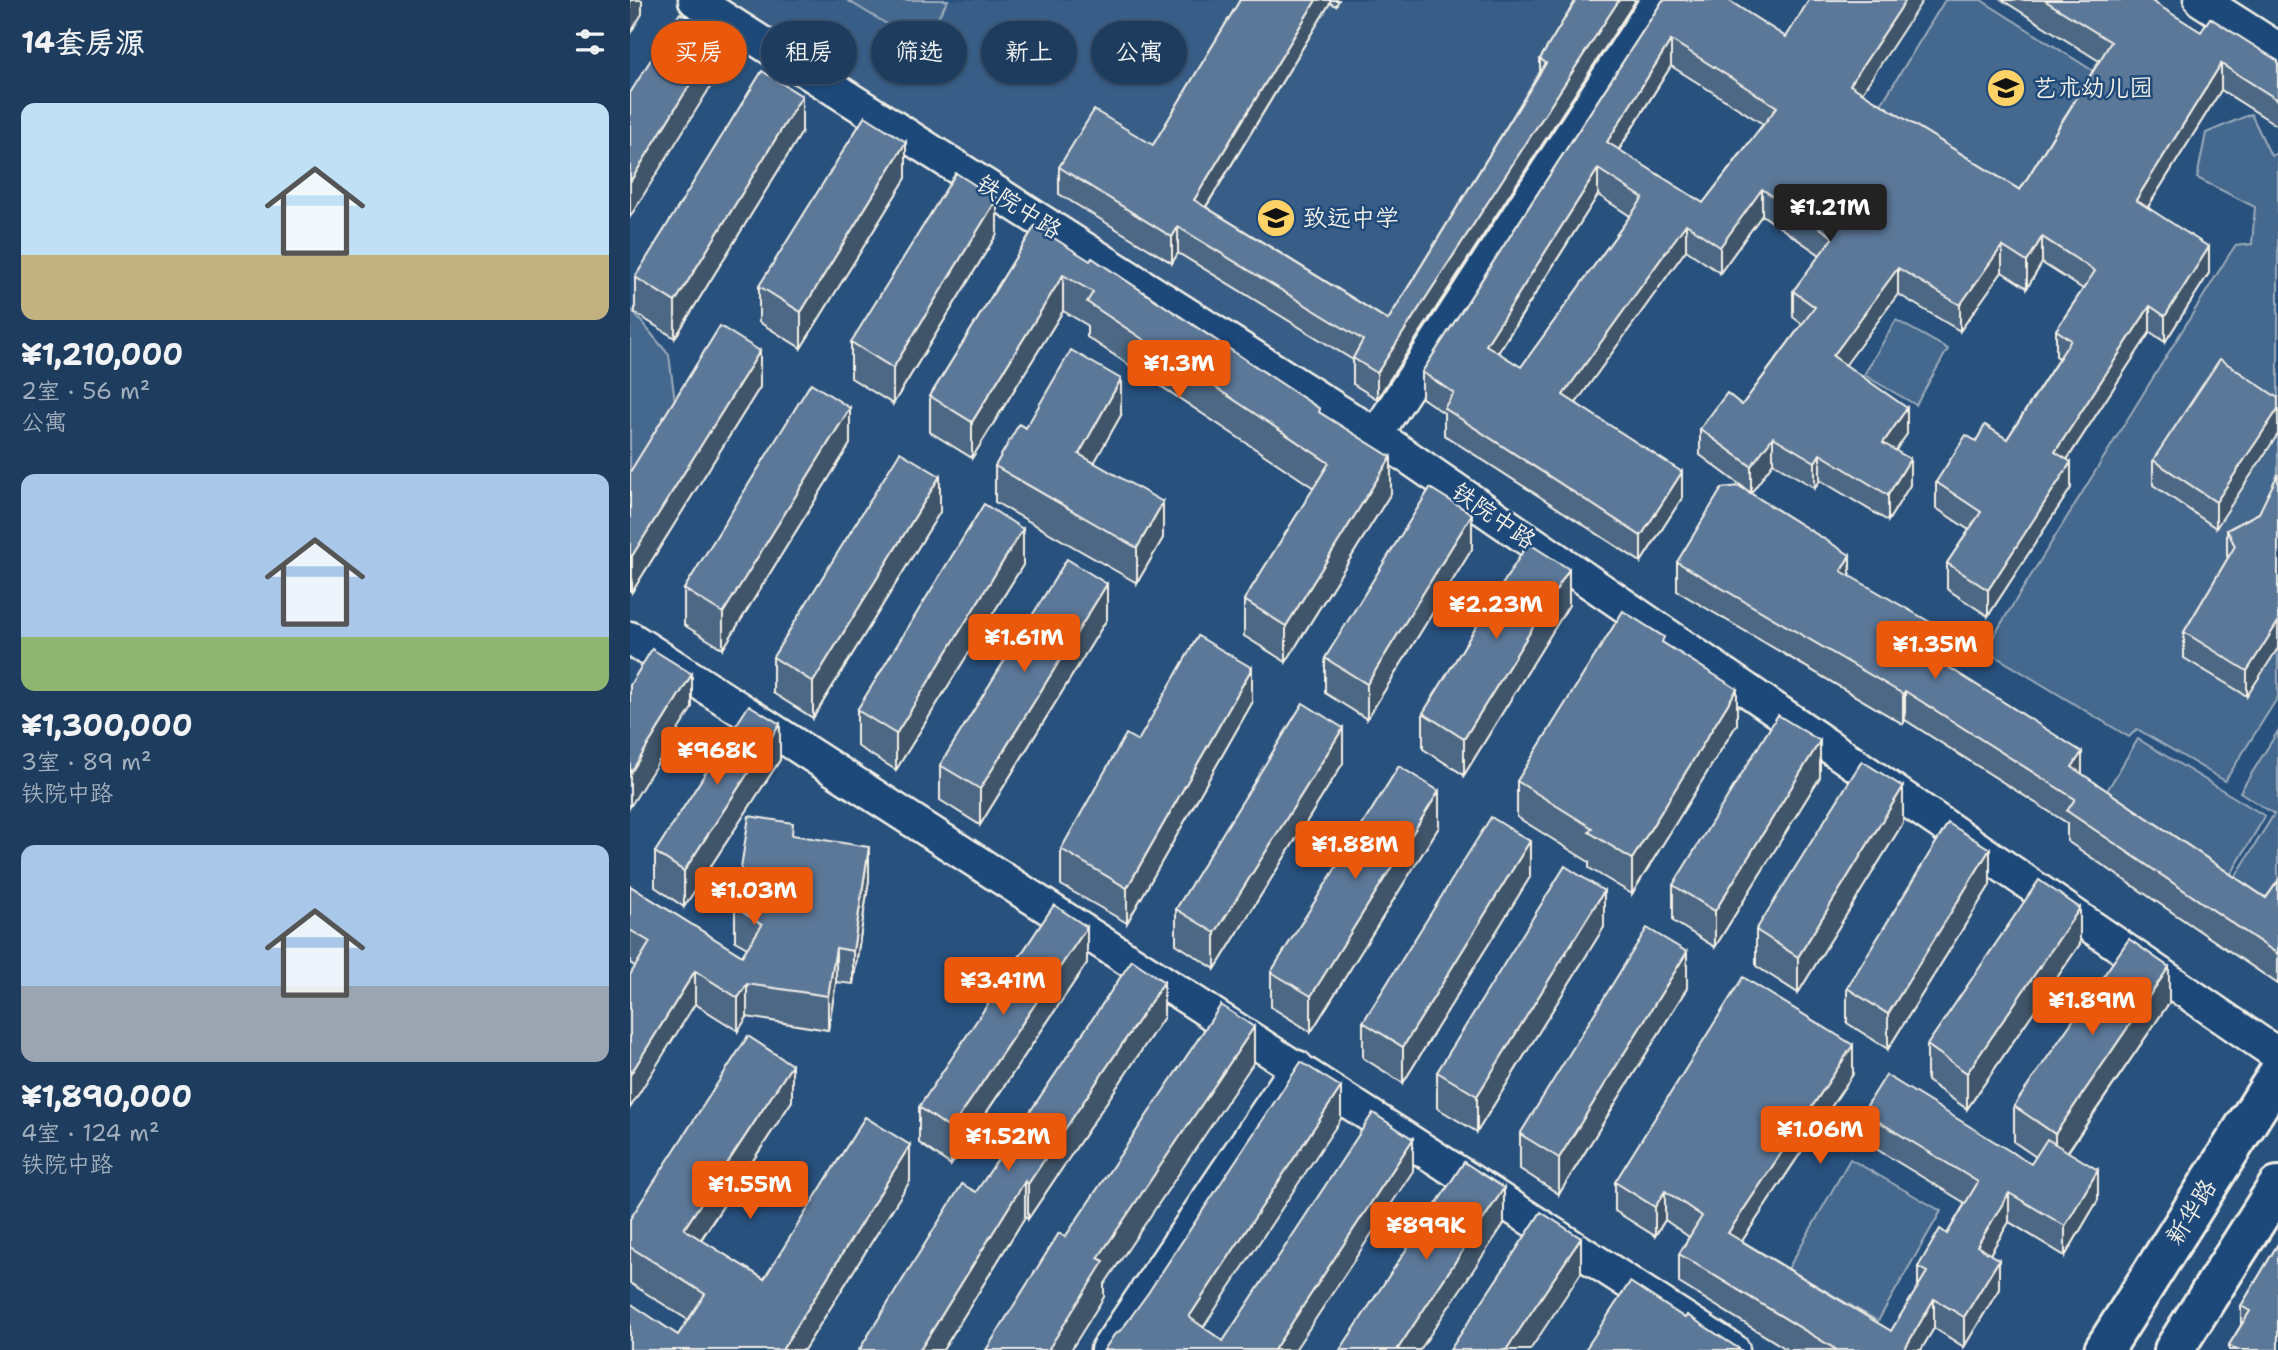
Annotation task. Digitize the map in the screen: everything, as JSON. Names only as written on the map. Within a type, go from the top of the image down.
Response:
[{"type":"main road","name":"新华路","points":[[2104,1350],[2278,1074]]},
{"type":"main road","points":[[2174,1350],[2278,1186]]},
{"type":"street","name":"铁院中路","points":[[695,0],[1376,435],[2278,1055]]},
{"type":"street","points":[[1376,435],[1658,0]]},
{"type":"street","points":[[2201,0],[2278,49]]},
{"type":"street","points":[[630,638],[1733,1350]]},
{"type":"street","points":[[1107,1350],[1297,1067]]},
{"type":"shaded area","name":"致远中学","points":[[695,0],[1654,0],[1376,435],[827,84],[857,84],[857,21],[761,21],[761,42],[747,33],[747,21],[728,21]]},
{"type":"shaded area","points":[[847,0],[948,0],[936,21],[882,21]]},
{"type":"shaded area","points":[[1945,0],[1981,0],[2098,74],[2016,206],[1874,116]]},
{"type":"shaded area","points":[[2251,114],[2271,156],[2278,153],[2278,697],[2225,781],[2137,729],[2129,737],[1985,650],[2227,258],[2235,246],[2252,244],[2255,207],[2197,178],[2206,133]]},
{"type":"shaded area","points":[[630,308],[669,355],[676,409],[630,482]]},
{"type":"shaded area","points":[[1896,320],[1948,349],[1916,405],[1864,375]]},
{"type":"shaded area","points":[[2278,731],[2278,895],[2245,898],[2234,879],[2274,814],[2240,792]]},
{"type":"shaded area","points":[[2138,739],[2265,816],[2224,886],[2096,809]]},
{"type":"shaded area","points":[[1850,1159],[1941,1211],[1878,1321],[1788,1269]]},
{"type":"building","points":[[1240,0],[1316,0],[1194,200],[1388,320],[1546,63],[1540,59],[1576,0],[1619,0],[1377,373],[1353,358],[1363,340],[1178,227],[1172,237],[1059,167],[1094,110],[1153,145]]},
{"type":"building","points":[[1663,0],[1728,0],[1786,37],[1809,0],[1906,0],[1850,85],[2020,190],[2111,42],[2044,0],[2150,0],[2201,32],[2210,18],[2278,61],[2278,100],[2221,64],[2136,200],[2209,247],[2165,316],[2150,306],[2055,452],[2071,462],[1988,590],[1947,563],[1981,512],[1936,482],[1966,435],[1976,441],[1985,425],[2007,439],[2071,340],[2056,330],[2095,271],[2042,237],[2027,262],[2002,246],[1960,305],[1898,268],[1833,356],[1907,408],[1883,443],[1910,459],[1888,495],[1820,454],[1815,462],[1773,437],[1751,466],[1700,429],[1727,393],[1742,405],[1815,307],[1793,291],[1833,237],[1762,189],[1720,247],[1686,224],[1563,395],[1682,472],[1641,536],[1444,408],[1454,393],[1422,372]],"holes":[[[1671,40],[1777,107],[1703,203],[1607,142]],[[1598,169],[1643,198],[1521,367],[1486,345]]]},
{"type":"building","points":[[680,13],[693,21],[675,21]]},
{"type":"building","points":[[651,59],[651,84],[690,84],[630,182],[630,93]]},
{"type":"building","points":[[761,73],[761,84],[783,84],[802,96],[675,302],[635,277]]},
{"type":"building","points":[[865,116],[906,142],[801,312],[759,286]]},
{"type":"building","points":[[956,173],[997,199],[893,368],[851,342]]},
{"type":"building","points":[[1035,226],[1090,261],[1092,258],[1320,409],[1319,412],[1391,457],[1286,626],[1244,600],[1329,463],[1087,302],[1093,292],[1063,275],[972,422],[930,396]]},
{"type":"building","points":[[720,326],[760,351],[632,556],[630,472]]},
{"type":"building","points":[[1071,350],[1121,379],[1079,454],[1163,502],[1137,548],[995,466],[1019,424],[1026,428]]},
{"type":"building","points":[[2220,359],[2278,398],[2278,409],[2216,502],[2153,460]]},
{"type":"building","points":[[811,383],[850,408],[723,613],[684,589]]},
{"type":"building","points":[[900,452],[940,476],[813,682],[773,657]]},
{"type":"building","points":[[2278,474],[2278,622],[2247,671],[2184,632],[2235,546],[2227,530],[2259,513]]},
{"type":"building","points":[[1739,486],[1850,555],[1841,571],[1944,630],[1928,654],[2082,752],[2072,767],[2266,898],[2278,881],[2278,954],[2067,811],[2075,799],[1905,691],[1903,694],[1677,562],[1722,488]]},
{"type":"building","points":[[1430,488],[1472,514],[1367,684],[1325,658]]},
{"type":"building","points":[[984,504],[1023,529],[896,734],[857,710]]},
{"type":"building","points":[[1528,543],[1569,569],[1464,739],[1423,713]]},
{"type":"building","points":[[1067,559],[1107,584],[980,789],[940,765]]},
{"type":"building","points":[[1623,611],[1664,637],[1662,642],[1737,689],[1632,859],[1589,832],[1592,828],[1517,781]]},
{"type":"building","points":[[1198,636],[1252,668],[1127,888],[1061,849],[1126,734],[1138,741]]},
{"type":"building","points":[[652,649],[692,674],[630,774],[630,685]]},
{"type":"building","points":[[1303,703],[1343,728],[1215,933],[1176,909]]},
{"type":"building","points":[[749,705],[780,724],[684,871],[655,852]]},
{"type":"building","points":[[1778,715],[1820,741],[1715,911],[1673,885]]},
{"type":"building","points":[[1862,761],[1903,787],[1798,957],[1756,930]]},
{"type":"building","points":[[1399,766],[1439,791],[1311,996],[1271,972]]},
{"type":"building","points":[[749,816],[793,823],[792,835],[869,847],[853,951],[836,948],[828,996],[747,984],[738,998],[695,971],[630,1075],[630,975],[650,942],[630,930],[630,886],[742,956],[762,925],[735,907]]},
{"type":"building","points":[[1491,817],[1530,841],[1403,1047],[1363,1022]]},
{"type":"building","points":[[1948,823],[1990,849],[1888,1014],[1847,988]]},
{"type":"building","points":[[1565,866],[1604,891],[1477,1096],[1437,1072]]},
{"type":"building","points":[[2039,880],[2080,908],[1967,1073],[1927,1045]]},
{"type":"building","points":[[1054,905],[1087,927],[951,1129],[919,1107]]},
{"type":"building","points":[[1647,928],[1687,952],[1559,1158],[1520,1134]]},
{"type":"building","points":[[2129,939],[2169,967],[2055,1134],[2014,1106]]},
{"type":"building","points":[[1132,960],[1164,982],[1028,1184],[1025,1181],[920,1350],[859,1350],[962,1184],[976,1192]]},
{"type":"building","points":[[1743,977],[1853,1045],[1728,1233],[1891,1331],[1927,1272],[1918,1267],[1940,1229],[1947,1234],[1978,1182],[1863,1112],[1886,1075],[2031,1164],[2047,1139],[2098,1170],[2065,1226],[2009,1193],[1977,1246],[1999,1260],[1964,1317],[1934,1299],[1904,1350],[1837,1350],[1679,1254],[1702,1216],[1665,1191],[1655,1207],[1615,1182]]},
{"type":"building","points":[[1221,1005],[1254,1027],[1098,1258],[1104,1261],[1048,1350],[986,1350],[1059,1233],[1065,1237]]},
{"type":"building","points":[[748,1036],[792,1065],[684,1229],[764,1279],[865,1117],[910,1145],[782,1350],[630,1350],[630,1303],[678,1335],[705,1294],[630,1247],[630,1219]]},
{"type":"building","points":[[1301,1062],[1341,1087],[1189,1317],[1223,1341],[1373,1113],[1413,1139],[1274,1350],[1104,1350],[1148,1293]]},
{"type":"building","points":[[1464,1162],[1504,1188],[1397,1350],[1340,1350]]},
{"type":"building","points":[[1541,1212],[1581,1238],[1506,1350],[1450,1350]]},
{"type":"building","points":[[2278,1244],[2278,1350],[2237,1350],[2229,1345],[2250,1311],[2241,1306]]},
{"type":"building","points":[[1630,1282],[1685,1318],[1687,1315],[1741,1350],[1585,1350]]},
{"type":"place","name":"艺术幼儿园","points":[[2006,88]]},
{"type":"place","name":"致远中学","points":[[1276,218]]}]
